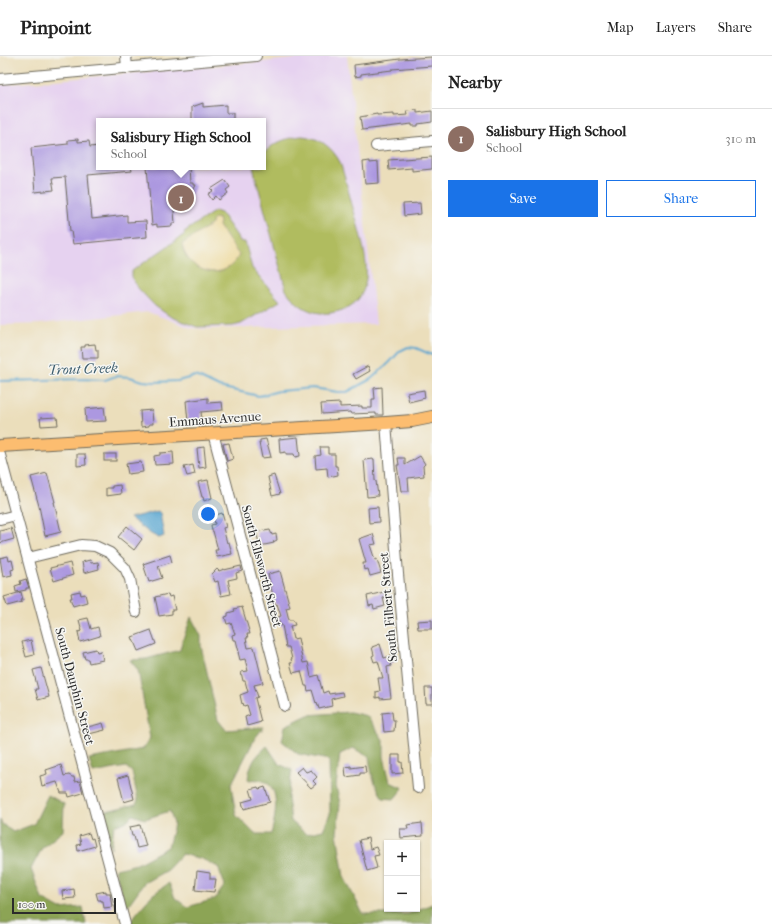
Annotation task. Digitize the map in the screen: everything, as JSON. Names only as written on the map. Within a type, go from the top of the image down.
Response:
[{"type":"main road","name":"Emmaus Avenue","points":[[0,446],[386,424],[432,417]]},
{"type":"street","points":[[126,56],[127,68]]},
{"type":"street","points":[[0,79],[256,56]]},
{"type":"street","points":[[376,146],[432,141]]},
{"type":"street","name":"South Filbert Street","points":[[386,424],[418,788]]},
{"type":"street","name":"South Ellsworth Street","points":[[214,433],[285,706]]},
{"type":"street","name":"South Dauphin Street","points":[[0,455],[125,924]]},
{"type":"street","points":[[0,519],[16,515]]},
{"type":"street","points":[[28,558],[81,544],[95,546],[110,553],[125,568],[130,579],[136,612]]},
{"type":"shaded area","points":[[326,56],[347,56],[376,324],[204,329],[191,328],[148,312],[39,324],[0,325],[0,85]]},
{"type":"green space","points":[[302,136],[314,138],[329,147],[337,157],[340,162],[360,232],[366,261],[364,289],[358,300],[347,308],[330,313],[310,311],[304,308],[294,300],[286,290],[254,170],[266,170],[266,151],[279,142]]},
{"type":"green space","points":[[215,211],[221,213],[241,242],[245,242],[252,268],[280,301],[241,324],[233,326],[197,327],[171,317],[155,306],[138,288],[132,278],[132,271]]},
{"type":"green space","points":[[191,617],[201,636],[201,646],[218,720],[226,730],[264,727],[255,738],[231,785],[236,815],[255,834],[271,834],[275,815],[275,796],[272,789],[267,783],[259,780],[248,780],[253,761],[267,746],[279,764],[292,770],[288,798],[291,821],[306,834],[323,830],[330,814],[329,760],[298,754],[282,741],[285,726],[308,715],[350,712],[367,716],[384,741],[384,757],[390,782],[403,788],[394,799],[383,798],[373,779],[369,757],[353,748],[340,754],[336,786],[340,804],[337,833],[344,877],[363,914],[408,914],[420,912],[420,909],[432,904],[432,924],[132,924],[131,920],[152,895],[169,883],[175,898],[187,907],[215,899],[225,885],[218,867],[202,859],[182,854],[167,870],[144,883],[126,908],[115,869],[137,864],[168,847],[174,824],[170,811],[145,819],[133,815],[125,822],[114,826],[111,849],[102,812],[136,804],[138,800],[132,772],[126,767],[93,773],[89,759],[143,749],[150,738],[138,670],[130,660],[146,659],[180,650]]},
{"type":"green space","points":[[48,795],[64,804],[63,831],[42,848],[31,869],[42,899],[60,909],[83,907],[86,924],[0,924],[0,820],[2,824],[13,832],[34,824]]},
{"type":"sand","points":[[217,218],[220,221],[219,226],[239,255],[233,264],[216,272],[207,271],[191,262],[185,254],[182,244],[212,224],[213,219]]},
{"type":"water","points":[[158,511],[160,513],[164,536],[159,538],[151,534],[130,518]]},
{"type":"building","points":[[432,57],[432,66],[392,69],[361,74],[361,76],[355,77],[354,65],[400,59]]},
{"type":"building","points":[[203,103],[203,107],[226,105],[226,113],[233,113],[233,118],[192,118],[192,107]]},
{"type":"building","points":[[417,110],[417,113],[432,111],[432,122],[418,124],[418,126],[412,126],[412,124],[362,130],[360,117],[377,114],[394,114],[394,116],[408,115],[407,111]]},
{"type":"building","points":[[78,139],[78,142],[89,141],[90,147],[96,146],[96,170],[132,170],[88,175],[92,219],[127,215],[127,222],[146,221],[147,237],[73,244],[70,231],[65,177],[52,178],[54,190],[35,192],[31,148],[68,144],[68,140]]},
{"type":"building","points":[[432,157],[432,169],[412,171],[412,168],[389,170],[388,160]]},
{"type":"building","points":[[370,161],[370,163],[378,162],[379,183],[365,184],[363,162]]},
{"type":"building","points":[[147,170],[189,170],[190,183],[196,185],[191,195],[187,198],[173,200],[175,223],[172,223],[172,226],[157,227],[157,224],[152,225]]},
{"type":"building","points":[[225,180],[230,187],[226,190],[228,193],[219,200],[216,196],[212,200],[208,194],[213,191],[211,189]]},
{"type":"building","points":[[420,203],[421,214],[404,216],[403,204]]},
{"type":"building","points":[[95,344],[96,350],[98,350],[98,358],[82,358],[81,347]]},
{"type":"building","points":[[368,366],[370,371],[356,379],[353,374]]},
{"type":"building","points":[[382,387],[383,415],[376,415],[376,413],[351,414],[350,412],[322,414],[321,404],[340,403],[340,407],[362,406],[362,408],[372,408],[372,399],[375,399],[374,388]]},
{"type":"building","points":[[424,390],[425,398],[409,402],[407,393]]},
{"type":"building","points":[[208,398],[208,403],[222,402],[223,410],[201,412],[202,420],[188,422],[186,401]]},
{"type":"building","points":[[104,407],[106,421],[86,422],[85,409]]},
{"type":"building","points":[[152,410],[153,424],[141,427],[140,411]]},
{"type":"building","points":[[57,417],[58,425],[41,426],[40,418]]},
{"type":"building","points":[[298,437],[300,456],[295,457],[294,454],[286,454],[286,452],[280,453],[279,439]]},
{"type":"building","points":[[266,439],[271,457],[262,458],[259,443],[260,440]]},
{"type":"building","points":[[229,443],[233,459],[227,461],[223,444]]},
{"type":"building","points":[[204,447],[206,467],[199,468],[197,448]]},
{"type":"building","points":[[320,447],[328,447],[328,454],[335,454],[335,466],[337,466],[338,475],[328,477],[327,468],[316,469],[315,456],[321,455]]},
{"type":"building","points":[[173,452],[174,464],[155,465],[154,456],[160,455],[160,453]]},
{"type":"building","points":[[77,454],[85,454],[86,465],[77,466]]},
{"type":"building","points":[[104,454],[116,454],[116,461],[104,461]]},
{"type":"building","points":[[420,456],[425,464],[423,466],[424,476],[408,478],[409,491],[401,491],[397,465],[399,465],[398,458],[405,458],[405,465]]},
{"type":"building","points":[[374,459],[375,481],[378,496],[367,497],[364,460]]},
{"type":"building","points":[[141,462],[143,472],[128,474],[126,464]]},
{"type":"building","points":[[193,465],[195,474],[187,476],[184,467]]},
{"type":"building","points":[[47,473],[61,532],[45,536],[31,477]]},
{"type":"building","points":[[274,475],[280,494],[272,496],[268,477]]},
{"type":"building","points":[[208,480],[212,498],[204,501],[198,482]]},
{"type":"building","points":[[120,485],[121,494],[106,496],[106,488],[112,488],[112,486]]},
{"type":"building","points":[[378,507],[379,522],[369,523],[368,508]]},
{"type":"building","points":[[222,513],[226,527],[223,528],[232,554],[217,557],[215,550],[218,550],[211,525],[215,524],[213,516]]},
{"type":"building","points":[[127,526],[142,539],[134,550],[118,537]]},
{"type":"building","points":[[11,528],[14,539],[0,543],[0,531]]},
{"type":"building","points":[[270,530],[272,535],[276,534],[277,540],[273,542],[274,543],[260,546],[256,532]]},
{"type":"building","points":[[373,534],[376,544],[370,545],[375,560],[377,559],[381,573],[370,576],[368,569],[364,570],[363,563],[366,563],[359,539]]},
{"type":"building","points":[[170,555],[172,562],[158,566],[162,578],[149,582],[143,564]]},
{"type":"building","points":[[8,556],[9,561],[12,560],[14,569],[11,570],[12,575],[3,577],[0,558]]},
{"type":"building","points":[[90,560],[91,563],[98,562],[99,569],[84,573],[82,562]]},
{"type":"building","points":[[70,563],[73,575],[54,581],[50,568]]},
{"type":"building","points":[[241,566],[242,571],[236,573],[237,578],[228,580],[231,594],[221,596],[218,581],[215,582],[212,574],[217,569],[219,571]]},
{"type":"building","points":[[280,571],[290,607],[286,608],[289,620],[293,620],[295,625],[290,626],[293,639],[298,638],[303,663],[308,662],[311,677],[318,675],[323,693],[328,691],[329,694],[342,692],[343,696],[331,699],[332,706],[319,709],[312,690],[308,691],[307,686],[305,686],[301,671],[293,673],[290,663],[292,663],[292,659],[289,647],[286,647],[282,625],[280,625],[278,617],[281,616],[277,604],[275,605],[268,574]]},
{"type":"building","points":[[26,579],[29,588],[16,592],[15,586],[21,584],[20,581]]},
{"type":"building","points":[[80,591],[81,595],[85,594],[87,602],[73,606],[70,598],[72,598],[71,593]]},
{"type":"building","points":[[21,592],[22,602],[7,606],[4,597]]},
{"type":"building","points":[[384,592],[386,597],[383,598],[385,606],[374,609],[373,605],[369,606],[367,596]]},
{"type":"building","points":[[168,594],[169,597],[172,596],[175,610],[172,610],[172,614],[159,616],[155,597]]},
{"type":"building","points":[[242,607],[250,634],[247,634],[248,638],[246,638],[248,648],[254,647],[263,683],[254,685],[258,697],[255,698],[261,722],[247,726],[245,717],[250,715],[247,705],[244,706],[243,703],[242,704],[240,695],[248,692],[241,672],[248,671],[245,659],[240,660],[236,640],[233,640],[232,635],[235,634],[231,623],[227,624],[225,617],[228,616],[228,613],[235,611],[234,609]]},
{"type":"building","points":[[88,618],[91,629],[98,627],[100,636],[80,642],[78,632],[82,631],[79,620]]},
{"type":"building","points":[[432,620],[432,629],[418,629],[417,621]]},
{"type":"building","points":[[151,630],[156,644],[138,651],[132,637]]},
{"type":"building","points":[[31,640],[34,655],[26,657],[22,642]]},
{"type":"building","points":[[380,644],[384,658],[394,655],[396,661],[390,663],[391,666],[387,667],[391,698],[376,698],[376,692],[380,691],[378,678],[383,678],[378,661],[374,662],[372,647]]},
{"type":"building","points":[[96,649],[97,652],[101,651],[103,660],[89,663],[88,659],[85,659],[83,652]]},
{"type":"building","points":[[41,668],[49,697],[38,700],[35,689],[38,689],[33,670]]},
{"type":"building","points":[[425,688],[432,688],[432,704],[426,704]]},
{"type":"building","points":[[392,712],[393,720],[395,720],[394,731],[384,732],[382,713]]},
{"type":"building","points":[[103,723],[105,730],[85,735],[84,728]]},
{"type":"building","points":[[392,755],[400,755],[403,773],[392,774]]},
{"type":"building","points":[[61,765],[64,776],[69,775],[74,777],[75,782],[80,781],[83,793],[69,797],[68,793],[61,793],[57,782],[42,786],[40,776],[47,774],[46,770]]},
{"type":"building","points":[[351,766],[351,768],[365,766],[366,773],[346,777],[345,767]]},
{"type":"building","points":[[302,767],[306,772],[311,770],[317,777],[313,781],[316,784],[311,788],[296,772]]},
{"type":"building","points":[[128,775],[134,799],[124,802],[118,778]]},
{"type":"building","points":[[258,787],[259,789],[265,787],[270,802],[244,809],[242,802],[253,799],[250,789]]},
{"type":"building","points":[[422,823],[423,836],[401,838],[400,829],[408,829],[407,825]]},
{"type":"building","points":[[140,825],[146,846],[137,848],[130,827]]},
{"type":"building","points":[[89,833],[91,839],[93,838],[95,846],[78,851],[77,845],[81,844],[79,836]]},
{"type":"building","points":[[368,838],[370,849],[376,847],[379,855],[374,856],[377,868],[367,871],[359,840]]},
{"type":"building","points":[[197,871],[210,873],[210,879],[216,879],[214,892],[195,890]]},
{"type":"building","points":[[74,889],[75,898],[63,899],[62,891]]},
{"type":"building","points":[[106,891],[106,893],[110,893],[112,907],[104,908],[103,901],[98,900],[96,893]]},
{"type":"waterway","name":"Trout Creek","points":[[0,381],[83,379],[105,380],[116,376],[154,382],[178,381],[196,376],[219,387],[259,396],[279,391],[313,388],[347,392],[371,379],[400,351],[408,347],[416,348],[432,355]]},
{"type":"place","name":"Salisbury High School","points":[[181,198]]}]
